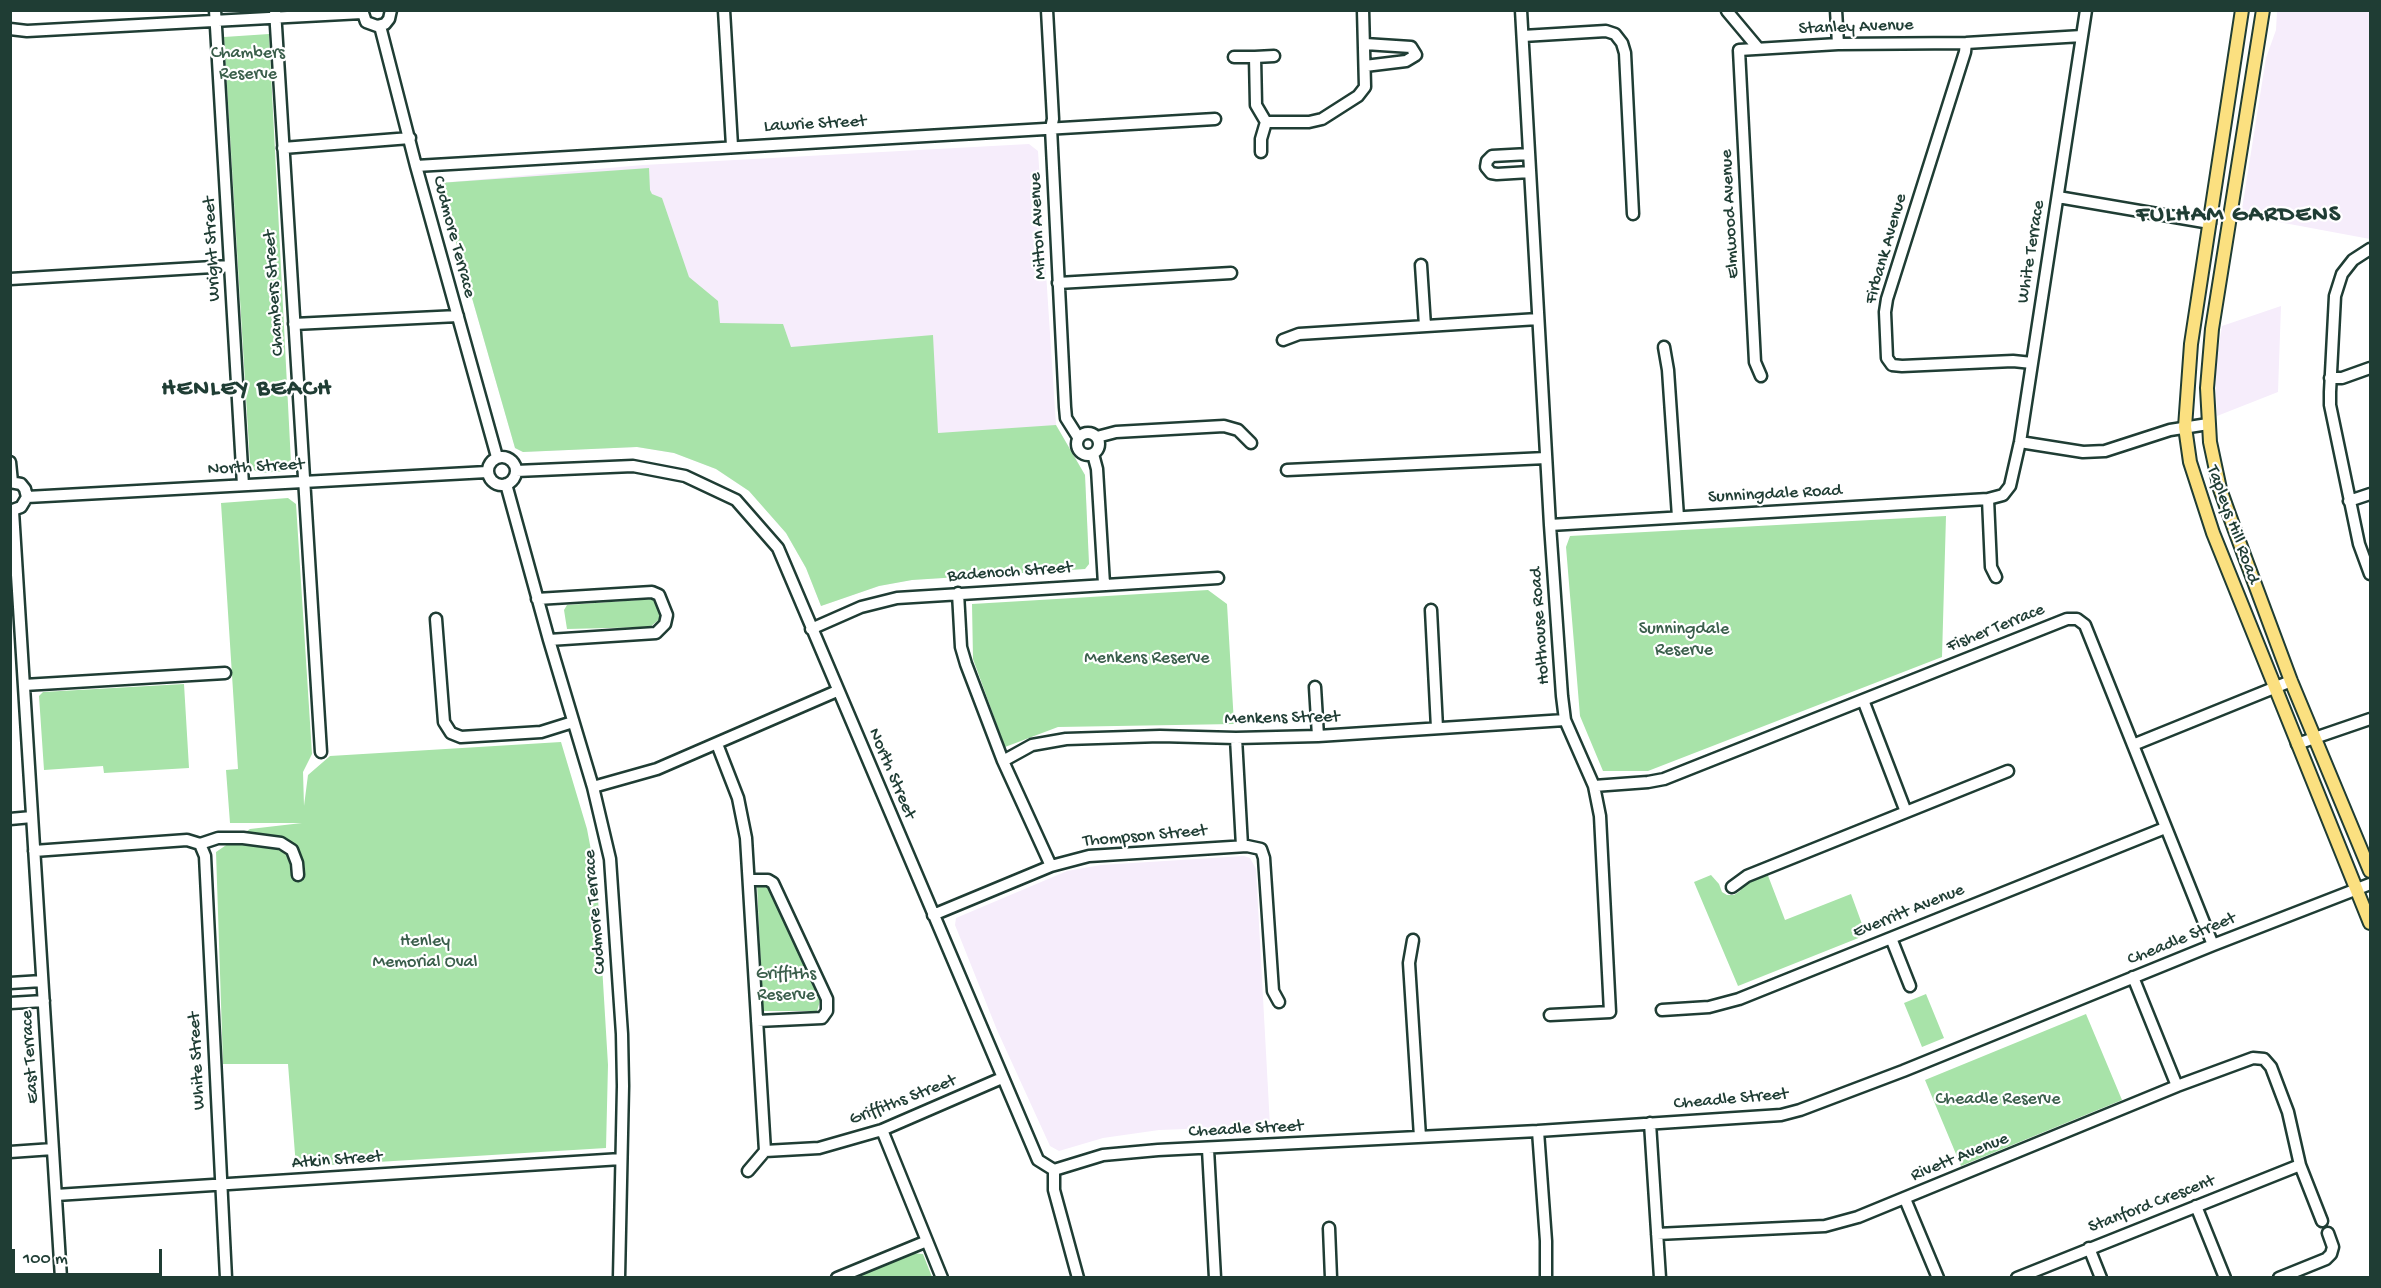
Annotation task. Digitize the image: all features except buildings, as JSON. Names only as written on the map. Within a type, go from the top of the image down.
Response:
[{"type":"main road","name":"Tapleys Hill Road","points":[[2241,10],[2191,344],[2185,427],[2190,462],[2198,493],[2370,923]]},
{"type":"main road","name":"Tapleys Hill Road","points":[[2263,10],[2212,329],[2207,388],[2212,458],[2220,489],[2291,681],[2370,871]]},
{"type":"street","points":[[10,35],[27,31],[216,15],[362,12],[366,22],[380,26],[389,19],[391,10]]},
{"type":"street","points":[[724,10],[732,146]]},
{"type":"street","name":"Mitton Avenue","points":[[1047,10],[1066,418],[1078,437]]},
{"type":"street","points":[[1266,122],[1309,122],[1322,119],[1358,96],[1365,87],[1363,10]]},
{"type":"street","name":"Holthouse Road","points":[[1521,10],[1550,525],[1565,720],[1594,786],[1600,816],[1610,1012],[1550,1016]]},
{"type":"street","points":[[1836,10],[1838,44]]},
{"type":"street","name":"White Terrace","points":[[2003,495],[2010,486],[2020,442],[2086,10]]},
{"type":"street","points":[[1727,11],[1758,48]]},
{"type":"street","name":"Chambers Street","points":[[275,14],[321,752]]},
{"type":"street","name":"Wright Street","points":[[216,15],[243,486]]},
{"type":"street","name":"Cudmore Terrace","points":[[380,26],[416,166],[497,457]]},
{"type":"street","points":[[10,29],[27,31]]},
{"type":"street","points":[[1523,36],[1606,31],[1615,34],[1622,43],[1633,214]]},
{"type":"street","name":"Stanley Avenue","points":[[1738,50],[1838,44],[1966,43],[2082,36]]},
{"type":"street","name":"Firbank Avenue","points":[[1966,43],[1887,299],[1885,312],[1887,358],[1892,365],[1902,366],[2013,361],[2032,363]]},
{"type":"street","points":[[1365,44],[1411,47],[1416,55],[1406,60],[1365,66]]},
{"type":"street","name":"Elmwood Avenue","points":[[1738,50],[1755,362],[1761,376]]},
{"type":"street","points":[[1234,57],[1274,56]]},
{"type":"street","points":[[1255,57],[1256,105],[1266,122],[1260,139],[1261,152]]},
{"type":"street","name":"Lawrie Street","points":[[416,166],[1215,119]]},
{"type":"street","points":[[283,148],[410,138]]},
{"type":"street","points":[[1529,154],[1492,156],[1487,161],[1486,168],[1491,173],[1497,174],[1530,172]]},
{"type":"street","points":[[2058,197],[2210,224]]},
{"type":"street","points":[[2370,249],[2353,260],[2342,274],[2338,285],[2335,296],[2330,378],[2330,405],[2349,501],[2359,544],[2370,574]]},
{"type":"street","points":[[1421,265],[1425,326]]},
{"type":"street","points":[[10,279],[230,266]]},
{"type":"street","points":[[1058,283],[1231,273]]},
{"type":"street","points":[[294,324],[458,316]]},
{"type":"street","points":[[1283,340],[1299,334],[1538,319]]},
{"type":"street","points":[[1664,347],[1668,370],[1678,517]]},
{"type":"street","points":[[2330,378],[2342,378],[2370,368]]},
{"type":"street","points":[[2020,442],[2083,452],[2105,451],[2185,427],[2208,424]]},
{"type":"street","points":[[1097,437],[1098,449],[1093,454],[1085,455],[1076,446],[1078,437],[1087,432],[1097,437],[1116,432],[1224,426],[1238,430],[1251,443]]},
{"type":"street","points":[[1093,454],[1097,469],[1104,584]]},
{"type":"street","points":[[497,457],[510,459],[514,464],[516,471],[513,480],[507,484],[494,483],[487,472],[490,462],[497,457]]},
{"type":"street","points":[[1287,470],[1546,458]]},
{"type":"street","points":[[10,462],[11,482],[21,484],[27,497],[21,507],[12,511]]},
{"type":"street","name":"North Street","points":[[516,471],[633,466],[685,476],[736,500],[778,548],[837,692],[1038,1160],[1054,1170]]},
{"type":"street","name":"North Street","points":[[27,497],[487,472]]},
{"type":"street","name":"Cudmore Terrace","points":[[507,484],[537,599],[593,787],[610,859],[622,1034],[619,1278]]},
{"type":"street","points":[[2349,501],[2370,494]]},
{"type":"street","name":"Sunningdale Road","points":[[1550,525],[1988,499],[2003,495]]},
{"type":"street","points":[[1988,499],[1991,567],[1996,577]]},
{"type":"street","name":"East Terrace","points":[[12,511],[16,659],[24,684],[61,1278]]},
{"type":"street","name":"Badenoch Street","points":[[811,629],[878,602],[897,598],[1218,578]]},
{"type":"street","points":[[537,599],[652,592],[660,595],[667,615],[665,624],[656,633],[549,640]]},
{"type":"street","points":[[958,593],[963,655],[1003,761],[1051,866]]},
{"type":"street","points":[[1431,610],[1437,728]]},
{"type":"street","points":[[436,619],[444,722],[451,733],[461,737],[541,732],[573,722]]},
{"type":"street","name":"Fisher Terrace","points":[[1594,786],[1664,779],[2067,619],[2077,619],[2085,625],[2213,945]]},
{"type":"street","points":[[24,684],[225,673]]},
{"type":"street","points":[[2133,745],[2291,681]]},
{"type":"street","points":[[1315,687],[1318,736]]},
{"type":"street","points":[[593,787],[657,769],[837,692]]},
{"type":"street","points":[[1863,700],[1906,812]]},
{"type":"street","points":[[2297,744],[2370,719]]},
{"type":"street","name":"Menkens Street","points":[[1003,761],[1032,745],[1066,738],[1318,736],[1565,720]]},
{"type":"street","points":[[1236,738],[1242,846]]},
{"type":"street","points":[[717,744],[738,798],[746,838],[765,1151],[748,1171]]},
{"type":"street","points":[[1732,887],[1747,876],[2008,771]]},
{"type":"street","points":[[10,819],[32,818]]},
{"type":"street","name":"Everritt Avenue","points":[[1662,1010],[1709,1007],[1739,999],[2165,828]]},
{"type":"street","points":[[34,851],[187,840],[200,844],[218,838],[243,838],[281,843],[292,850],[297,863],[298,875]]},
{"type":"street","name":"White Street","points":[[200,844],[205,856],[226,1278]]},
{"type":"street","name":"Thompson Street","points":[[933,915],[1051,866],[1089,856],[1242,846],[1262,849],[1273,991],[1279,1002]]},
{"type":"street","points":[[749,880],[768,880],[773,883],[827,999],[827,1011],[822,1018],[757,1021]]},
{"type":"street","name":"Cheadle Street","points":[[1054,1170],[1103,1155],[1158,1150],[1538,1131],[1782,1115],[1903,1071],[2370,884]]},
{"type":"street","points":[[1891,938],[1910,986]]},
{"type":"street","points":[[1413,940],[1409,963],[1420,1137]]},
{"type":"street","points":[[2133,977],[2177,1086]]},
{"type":"street","points":[[10,983],[42,981]]},
{"type":"street","points":[[10,1003],[44,1001]]},
{"type":"street","name":"Rivett Avenue","points":[[1657,1234],[1826,1226],[1858,1218],[2177,1086],[2253,1058],[2264,1059],[2271,1067],[2288,1113],[2300,1165]]},
{"type":"street","name":"Griffiths Street","points":[[765,1151],[819,1148],[882,1130],[1002,1078]]},
{"type":"street","points":[[1650,1124],[1660,1278]]},
{"type":"street","points":[[882,1130],[942,1278]]},
{"type":"street","points":[[1538,1131],[1546,1241],[1546,1278]]},
{"type":"street","points":[[10,1152],[53,1149]]},
{"type":"street","points":[[1208,1149],[1215,1278]]},
{"type":"street","name":"Atkin Street","points":[[56,1195],[621,1159]]},
{"type":"street","points":[[2300,1165],[2322,1221]]},
{"type":"street","name":"Stanford Crescent","points":[[2017,1278],[2300,1165]]},
{"type":"street","points":[[1054,1170],[1054,1190],[1078,1278]]},
{"type":"street","points":[[1905,1199],[1938,1278]]},
{"type":"street","points":[[2196,1206],[2225,1278]]},
{"type":"street","points":[[1329,1228],[1331,1278]]},
{"type":"street","points":[[2279,1278],[2326,1259],[2333,1247],[2328,1233]]},
{"type":"street","points":[[837,1278],[927,1241]]},
{"type":"street","points":[[2089,1248],[2101,1278]]},
{"type":"shaded area","points":[[2277,11],[2370,11],[2370,239],[2241,215],[2266,58],[2276,30]]},
{"type":"shaded area","points":[[1029,144],[1038,151],[1056,425],[1085,475],[1089,564],[1085,569],[912,580],[879,586],[821,606],[806,568],[786,533],[749,491],[716,469],[674,453],[637,447],[523,452],[515,448],[439,183],[643,165]]},
{"type":"shaded area","points":[[2281,306],[2278,392],[2217,416],[2215,369],[2222,326]]},
{"type":"shaded area","points":[[1244,856],[1250,858],[1256,869],[1270,1126],[1159,1130],[1103,1138],[1059,1151],[1050,1146],[997,1030],[955,925],[956,918],[1067,871],[1101,865]]},
{"type":"green space","name":"Chambers Reserve","points":[[269,34],[291,463],[286,471],[260,473],[252,469],[250,463],[224,37]]},
{"type":"green space","points":[[649,168],[650,190],[652,194],[662,198],[689,277],[718,301],[720,323],[783,324],[791,347],[933,335],[938,433],[1056,425],[1085,475],[1089,564],[1085,569],[912,580],[879,586],[821,606],[806,568],[786,533],[749,491],[716,469],[674,453],[637,447],[523,452],[515,448],[439,183]]},
{"type":"green space","name":"Henley Memorial Oval","points":[[288,498],[296,504],[312,754],[303,772],[304,806],[308,775],[330,756],[561,742],[587,829],[597,882],[608,1065],[606,1148],[296,1167],[288,1064],[223,1064],[216,852],[250,829],[302,823],[230,823],[226,770],[238,769],[221,503]]},
{"type":"green space","name":"Sunningdale Reserve","points":[[1946,516],[1942,657],[1648,771],[1603,771],[1580,716],[1566,547],[1570,536]]},
{"type":"green space","name":"Menkens Reserve","points":[[1208,590],[1227,604],[1234,724],[1058,727],[1005,747],[973,659],[972,604]]},
{"type":"green space","points":[[654,599],[661,618],[650,627],[567,629],[564,610],[567,605]]},
{"type":"green space","points":[[184,684],[189,768],[104,773],[103,766],[44,770],[39,696],[43,692]]},
{"type":"green space","points":[[1767,873],[1785,920],[1851,894],[1866,935],[1738,986],[1694,882],[1711,875],[1719,884],[1722,892],[1734,895],[1740,891],[1745,881]]},
{"type":"green space","name":"Griffiths Reserve","points":[[757,885],[765,885],[774,893],[820,1001],[817,1011],[763,1011]]},
{"type":"green space","points":[[1926,994],[1944,1038],[1922,1047],[1904,1003]]},
{"type":"green space","name":"Cheadle Reserve","points":[[2086,1014],[2122,1100],[1961,1166],[1925,1080]]},
{"type":"green space","points":[[911,1253],[923,1254],[932,1277],[858,1277]]},
{"type":"district","name":"FULHAM GARDENS","points":[[2239,216]]},
{"type":"district","name":"HENLEY BEACH","points":[[247,390]]}]
